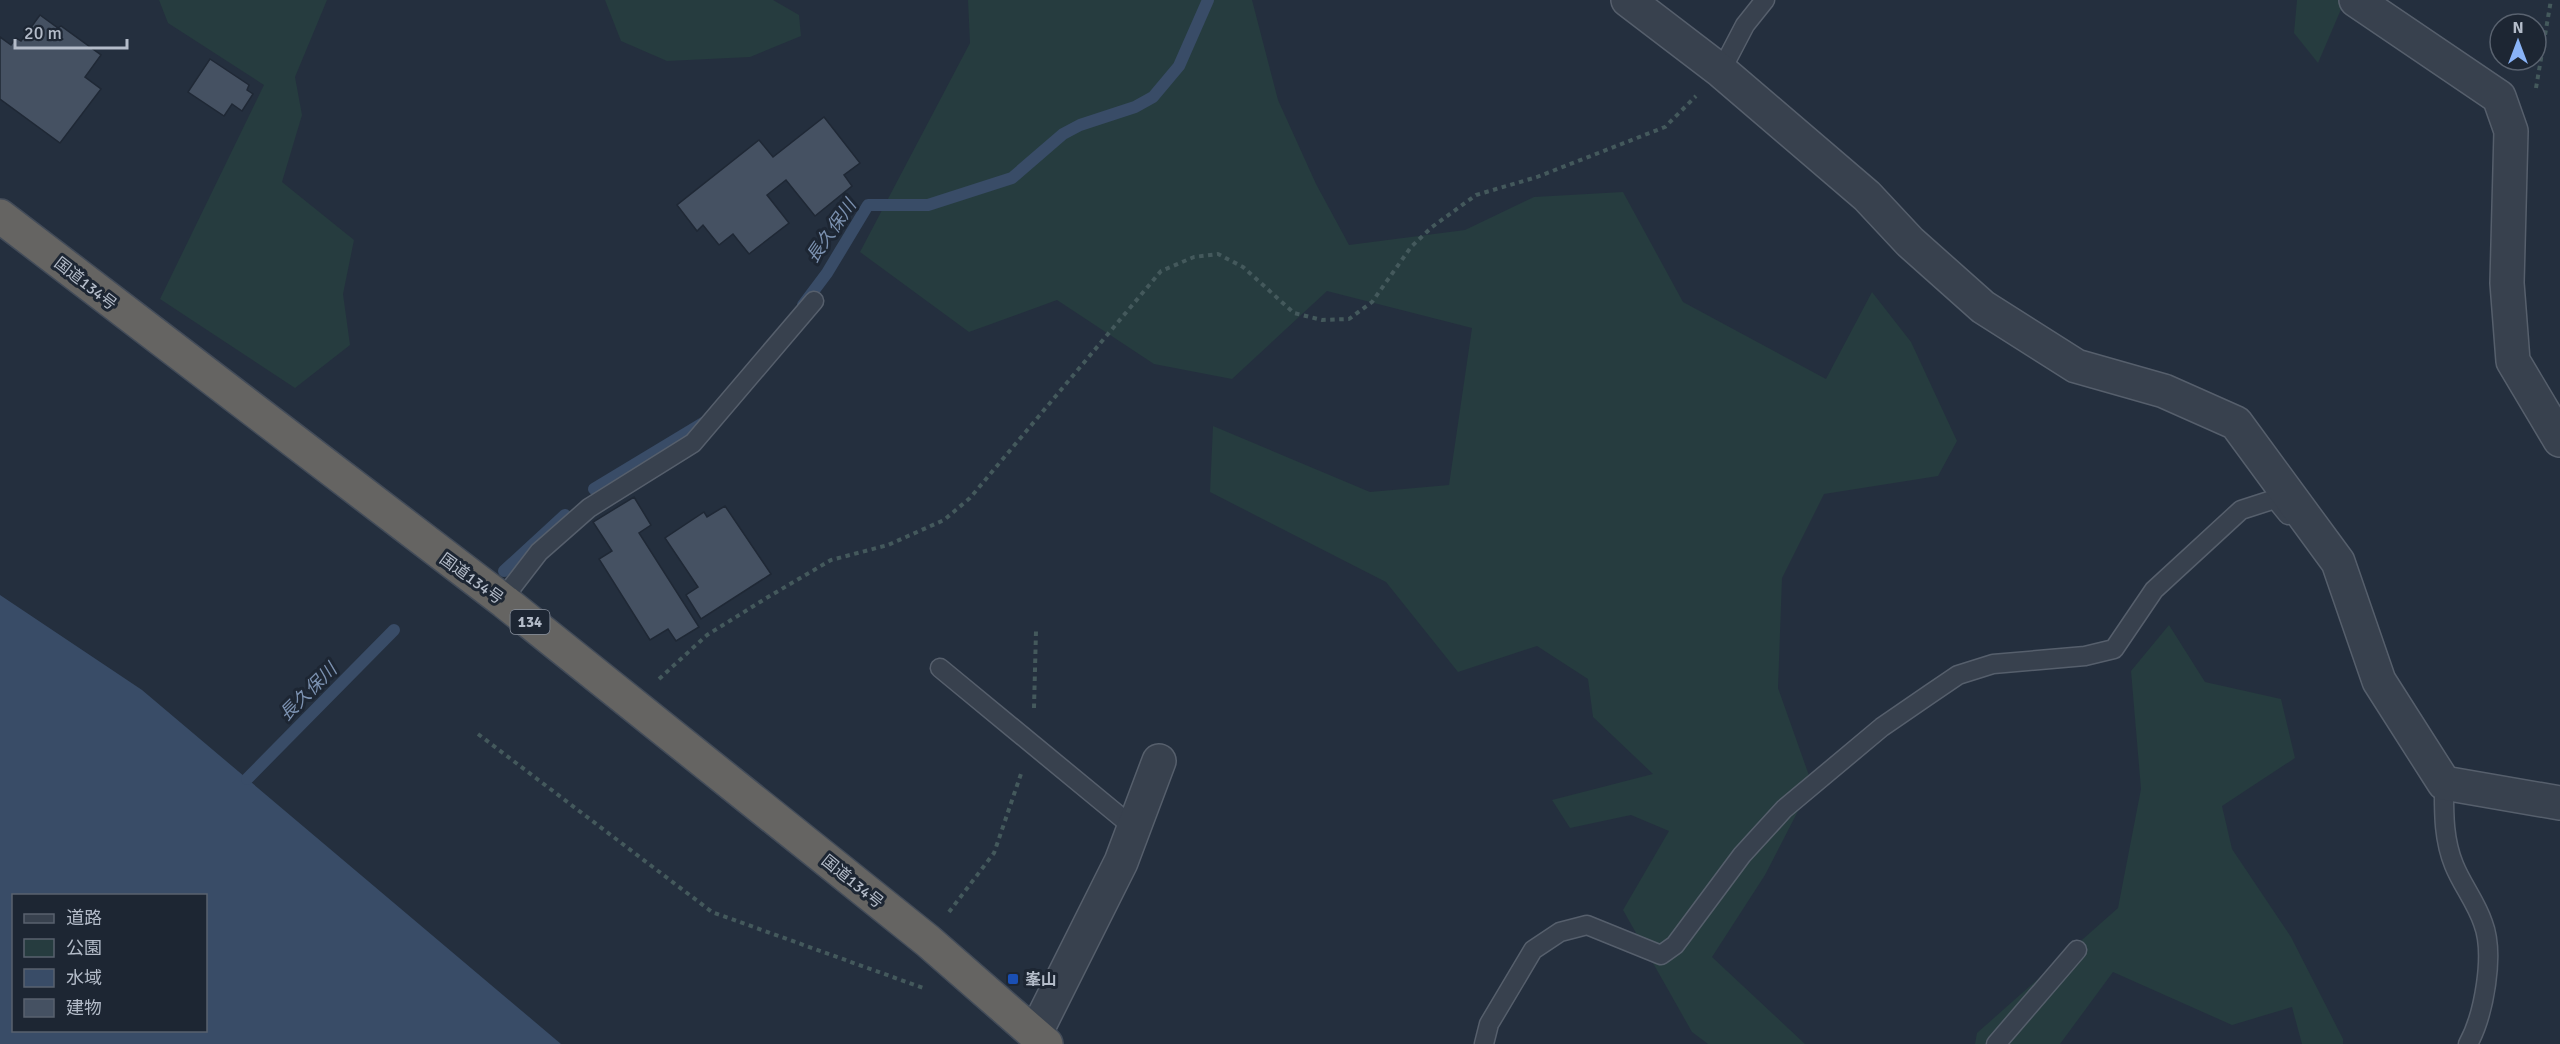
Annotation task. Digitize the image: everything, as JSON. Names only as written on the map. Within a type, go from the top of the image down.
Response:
[{"type":"highway","name":"国道134号","points":[[0,216],[505,602],[928,941],[1040,1039]]},
{"type":"street","points":[[1628,0],[1721,71],[1867,196],[1910,242],[1983,307],[2076,366],[2164,391],[2236,423],[2338,562],[2379,681],[2444,783],[2560,803]]},
{"type":"street","points":[[2356,0],[2499,97],[2511,131],[2507,283],[2513,361],[2560,440]]},
{"type":"street","points":[[1040,1039],[1121,862],[1159,761]]},
{"type":"lane","points":[[1721,71],[1745,25],[1765,0]]},
{"type":"lane","points":[[505,602],[512,587],[539,552],[589,508],[693,443],[814,301]]},
{"type":"lane","points":[[1484,1044],[1490,1024],[1533,950],[1560,932],[1587,925],[1661,955],[1675,945],[1742,855],[1784,809],[1882,727],[1958,675],[1993,664],[2085,656],[2114,649],[2154,590],[2241,510],[2275,499],[2320,556],[2338,562]]},
{"type":"lane","points":[[939,668],[1134,828]]},
{"type":"lane","points":[[2444,783],[2444,829],[2454,865],[2484,924],[2487,968],[2485,997],[2468,1044]]},
{"type":"lane","points":[[1996,1044],[2077,950]]},
{"type":"path","points":[[2511,131],[2534,95],[2551,0]]},
{"type":"path","points":[[631,704],[707,635],[768,597],[831,560],[888,545],[944,520],[970,498],[1161,271],[1194,257],[1218,254],[1243,267],[1294,313],[1322,320],[1349,319],[1372,302],[1411,247],[1432,227],[1476,195],[1537,177],[1665,127],[1721,71]]},
{"type":"path","points":[[928,941],[994,853],[1031,743],[1036,678],[1036,631]]},
{"type":"path","points":[[478,734],[712,912],[946,997],[964,972]]},
{"type":"green space","points":[[159,0],[327,0],[295,77],[302,115],[282,182],[354,240],[343,294],[350,345],[295,388],[160,299],[264,85],[168,23]]},
{"type":"green space","points":[[605,0],[773,0],[799,15],[801,36],[750,57],[667,61],[621,41]]},
{"type":"green space","points":[[968,0],[1252,0],[1278,100],[1316,184],[1349,245],[1465,230],[1534,197],[1623,192],[1683,302],[1826,379],[1872,292],[1911,342],[1957,441],[1938,476],[1824,494],[1782,578],[1778,688],[1812,784],[1765,875],[1712,957],[1805,1044],[1708,1044],[1692,1032],[1623,910],[1669,831],[1631,815],[1570,828],[1552,800],[1653,774],[1593,717],[1588,679],[1537,646],[1458,672],[1386,582],[1210,492],[1213,426],[1370,492],[1449,485],[1472,328],[1327,291],[1232,379],[1154,364],[1057,300],[969,332],[860,252],[970,43]]},
{"type":"green space","points":[[2297,0],[2345,0],[2318,63],[2294,33]]},
{"type":"green space","points":[[2169,625],[2205,682],[2281,699],[2295,758],[2222,806],[2232,849],[2291,937],[2343,1039],[2343,1044],[2302,1044],[2292,1007],[2232,1025],[2113,972],[2060,1044],[1975,1044],[1977,1033],[2118,908],[2141,789],[2131,671]]},
{"type":"water","points":[[0,595],[142,690],[561,1044],[0,1044]]},
{"type":"building","points":[[40,15],[58,28],[61,26],[101,55],[85,77],[101,89],[60,143],[0,99],[0,37],[11,45],[16,38],[21,41]]},
{"type":"building","points":[[210,59],[249,85],[247,90],[253,94],[242,111],[232,104],[224,116],[188,92]]},
{"type":"building","points":[[824,117],[860,163],[844,175],[852,186],[815,216],[786,180],[767,195],[789,223],[749,254],[733,234],[719,245],[703,225],[697,231],[677,205],[759,140],[773,157]]},
{"type":"building","points":[[634,497],[651,525],[639,533],[699,627],[676,641],[668,629],[650,640],[599,559],[612,551],[593,522]]},
{"type":"building","points":[[725,506],[771,574],[701,619],[686,595],[698,587],[665,538],[704,512],[707,517]]},
{"type":"waterway","name":"長久保川","points":[[803,305],[827,273],[868,205],[928,205],[1012,178],[1063,134],[1080,125],[1135,107],[1153,97],[1179,66],[1208,0]]},
{"type":"waterway","name":"長久保川","points":[[594,489],[705,422]]},
{"type":"waterway","name":"長久保川","points":[[504,571],[565,515]]},
{"type":"waterway","name":"長久保川","points":[[247,779],[394,630]]},
{"type":"place","name":"峯山","points":[[1013,979]]}]
